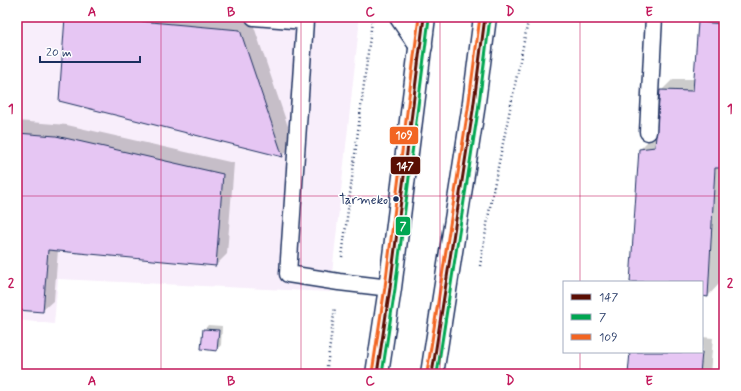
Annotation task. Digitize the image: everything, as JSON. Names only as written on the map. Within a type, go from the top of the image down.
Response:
[{"type":"main road","points":[[400,17],[420,46]]},
{"type":"main road","points":[[377,374],[390,288],[424,17]]},
{"type":"main road","points":[[432,374],[473,110],[485,17]]},
{"type":"lane","points":[[254,17],[304,21],[288,274],[390,288]]},
{"type":"lane","points":[[648,132],[654,17]]},
{"type":"path","points":[[479,272],[491,201],[529,17]]},
{"type":"path","points":[[326,374],[372,18]]},
{"type":"shaded area","points":[[17,17],[357,17],[359,27],[330,292],[58,279],[54,324],[17,320]]},
{"type":"building","points":[[65,17],[95,17],[240,30],[283,157],[59,101]]},
{"type":"building","points":[[698,22],[724,24],[724,168],[715,168],[708,297],[703,296],[703,281],[630,281],[639,149],[655,147],[660,90],[693,91]]},
{"type":"building","points":[[17,133],[56,136],[223,174],[216,266],[48,250],[43,312],[17,310]]},
{"type":"building","points":[[203,329],[219,330],[217,351],[201,349]]},
{"type":"building","points":[[630,353],[702,353],[700,374],[628,374]]},
{"type":"transit line","name":"109","points":[[372,373],[385,287],[419,17]]},
{"type":"transit line","name":"147","points":[[377,374],[390,288],[424,17]]},
{"type":"transit line","name":"109","points":[[427,373],[468,109],[480,17]]},
{"type":"transit line","name":"147","points":[[432,374],[473,110],[485,17]]},
{"type":"transit line","name":"7","points":[[382,374],[395,289],[429,18]]},
{"type":"transit line","name":"7","points":[[437,374],[478,111],[490,18]]},
{"type":"place","name":"Tarmeko","points":[[396,199]]}]
